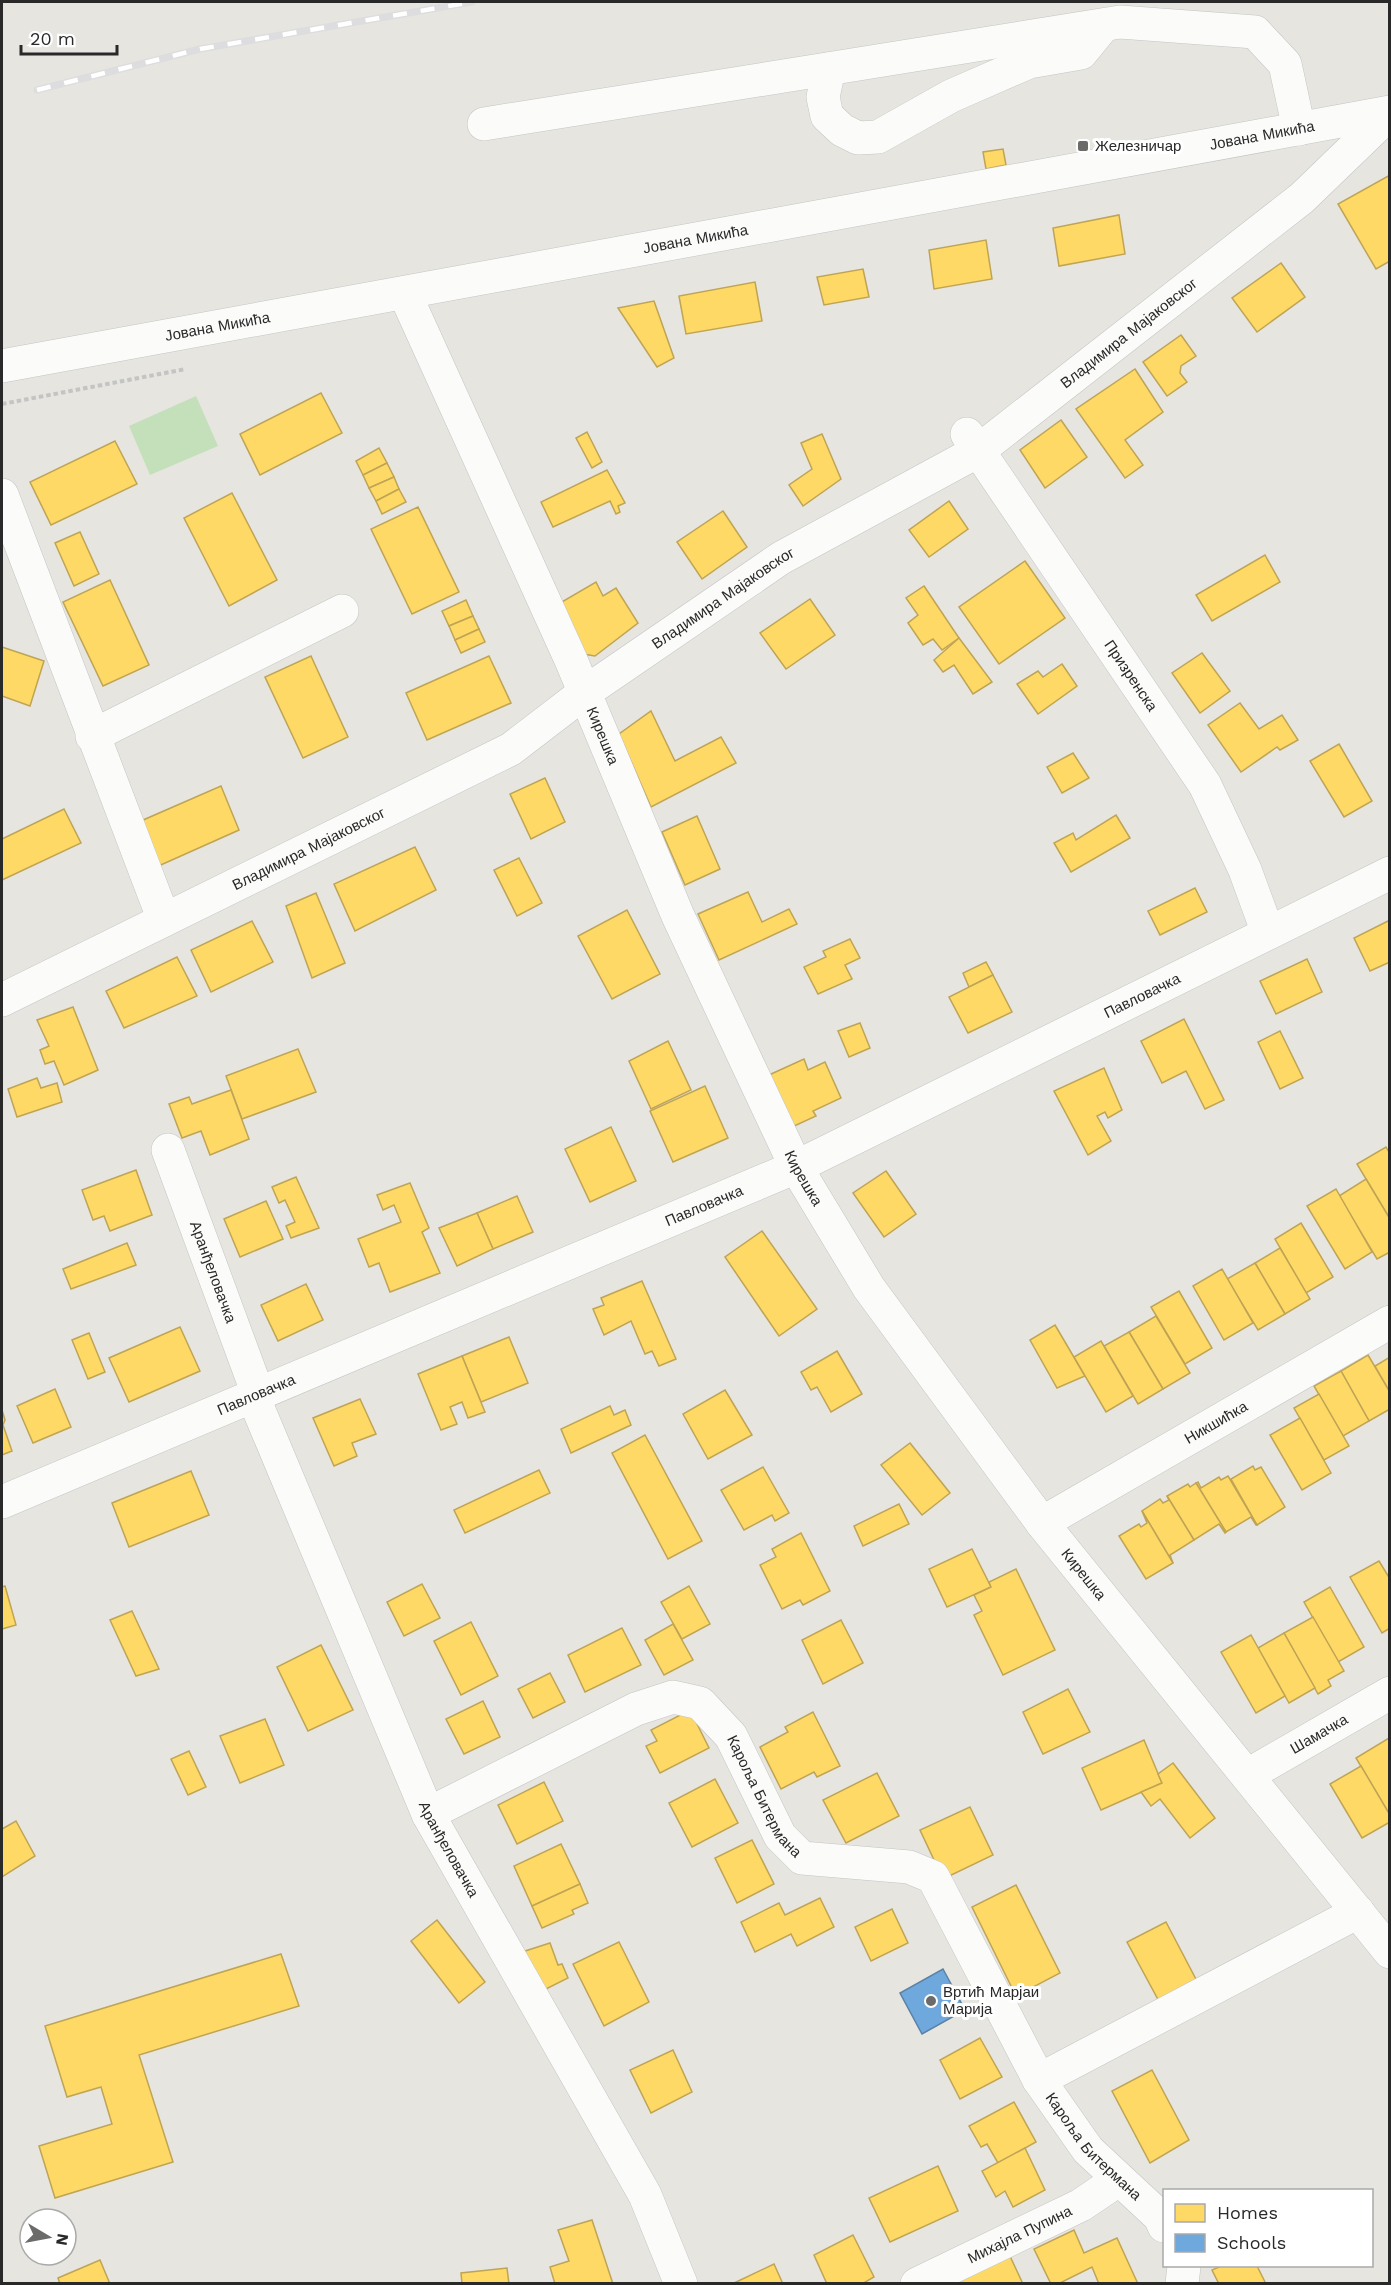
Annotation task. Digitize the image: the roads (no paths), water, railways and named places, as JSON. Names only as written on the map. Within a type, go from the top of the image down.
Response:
[{"type":"street","points":[[484,124],[1120,22],[1255,32],[1285,64],[1299,129]]},
{"type":"street","points":[[829,69],[823,97],[826,116],[843,130],[858,138],[878,137],[951,96],[1029,62],[1082,53],[1104,25]]},
{"type":"street","name":"Јована Микића","points":[[2,366],[1389,113]]},
{"type":"street","name":"Владимира Мајаковског","points":[[2,1000],[511,749],[584,693],[781,558],[973,442],[1302,198],[1389,113]]},
{"type":"street","name":"Кирешка","points":[[405,294],[584,693],[678,916],[796,1167],[869,1288],[1042,1523],[1389,1952]]},
{"type":"street","name":"Призренска","points":[[973,442],[1205,785],[1245,870],[1268,933]]},
{"type":"street","points":[[2,495],[164,920]]},
{"type":"street","points":[[92,736],[342,611]]},
{"type":"street","name":"Павловачка","points":[[2,1502],[796,1167],[1389,873]]},
{"type":"street","name":"Аранђеловачка","points":[[168,1150],[256,1395],[428,1814],[645,2195],[681,2283]]},
{"type":"street","name":"Никшићка","points":[[1042,1523],[1389,1322]]},
{"type":"street","name":"Шамачка","points":[[1248,1775],[1389,1693]]},
{"type":"street","name":"Кароља Битермана","points":[[428,1814],[636,1709],[673,1697],[700,1703],[731,1736],[780,1836],[802,1858],[909,1866],[933,1877],[1039,2080],[1088,2150],[1160,2217],[1163,2224]]},
{"type":"street","points":[[1039,2080],[1358,1912]]},
{"type":"street","name":"Михајла Пупина","points":[[917,2283],[1081,2205],[1118,2180]]},
{"type":"street","points":[[1182,2283],[1184,2267]]},
{"type":"railway","points":[[37,90],[200,49],[472,2]]},
{"type":"place","name":"Железничар","points":[[1083,146]]},
{"type":"place","name":"Вртић Марјаи Марија","points":[[931,2001]]}]
